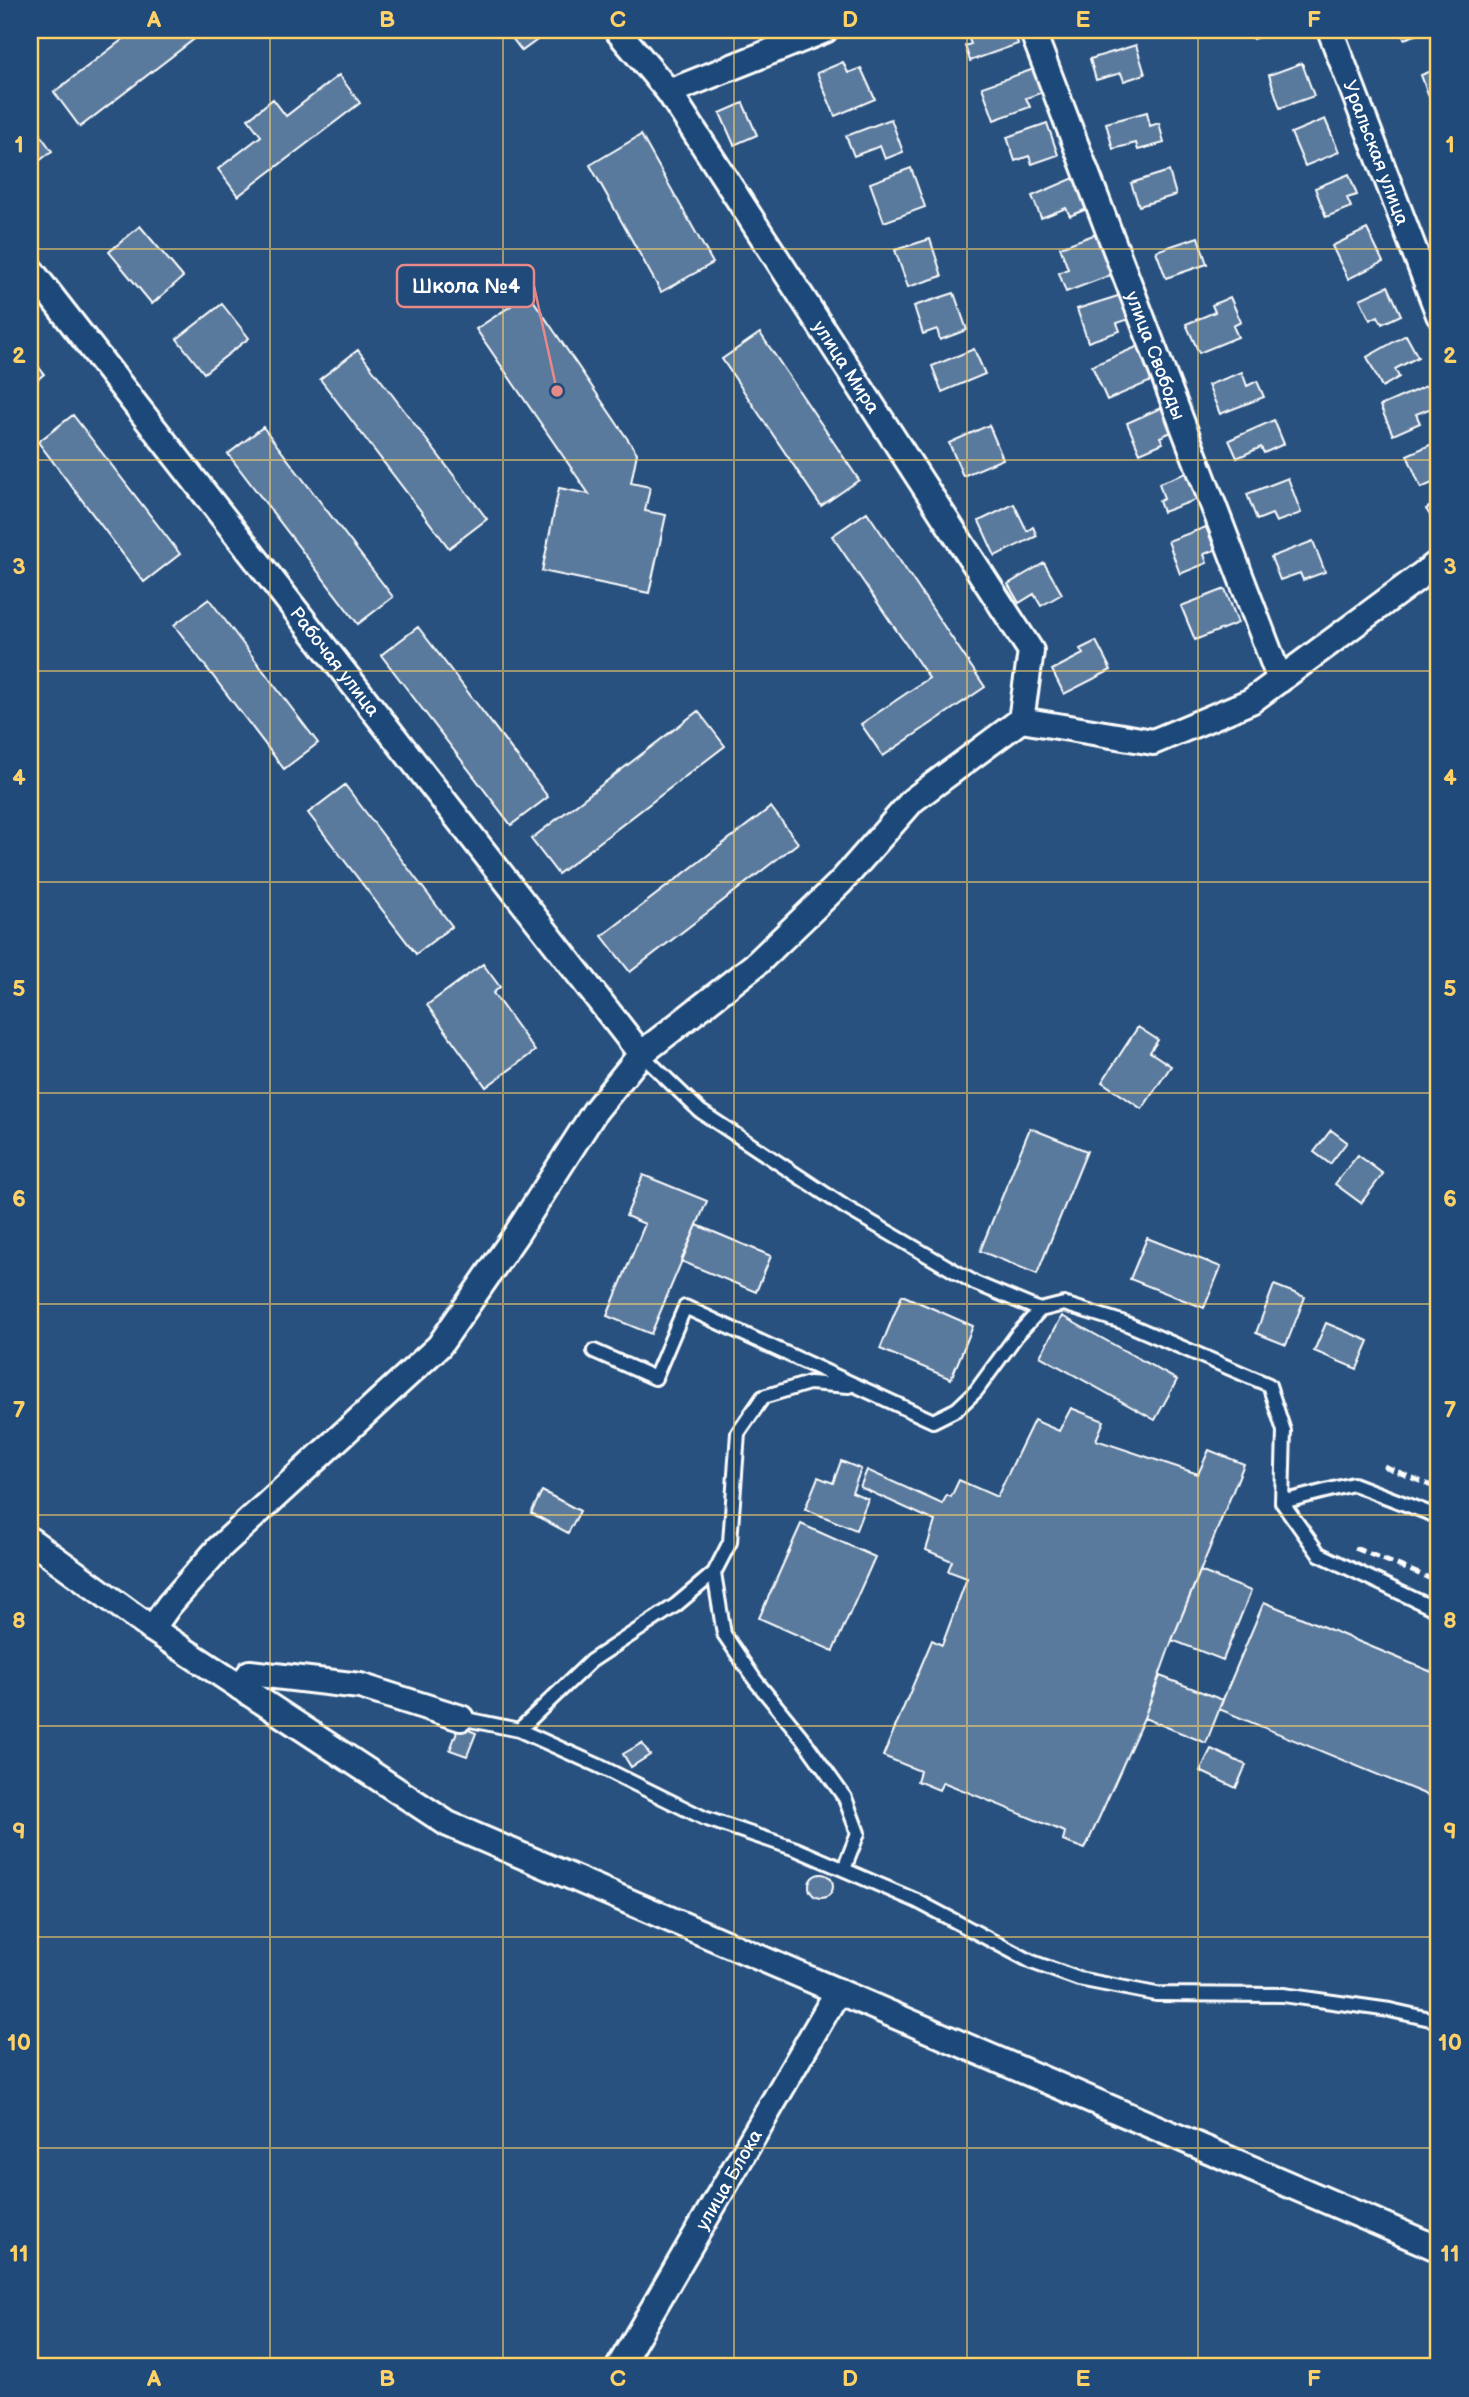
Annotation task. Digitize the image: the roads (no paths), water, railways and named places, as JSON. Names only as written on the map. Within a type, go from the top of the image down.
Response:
[{"type":"street","name":"улица Мира","points":[[617,30],[669,92],[1031,651],[1021,720]]},
{"type":"street","points":[[669,92],[825,30]]},
{"type":"street","name":"улица Свободы","points":[[1032,30],[1280,680]]},
{"type":"street","name":"Уральская улица","points":[[1330,30],[1439,315]]},
{"type":"street","name":"Рабочая улица","points":[[30,269],[641,1054]]},
{"type":"street","points":[[152,1629],[169,1605],[219,1548],[439,1346],[517,1233],[595,1111],[641,1054],[756,964],[840,883],[913,800],[1021,720],[1153,742],[1251,701],[1439,562]]},
{"type":"street","points":[[30,1540],[152,1629],[448,1824],[1439,2249]]},
{"type":"street","points":[[241,1688],[250,1673],[360,1686],[461,1718]]},
{"type":"street","name":"улица Блока","points":[[619,2367],[838,1991]]},
{"type":"lane","points":[[641,1054],[700,1111],[845,1207],[975,1283],[1040,1310]]},
{"type":"lane","points":[[594,1351],[655,1378],[685,1307],[933,1421],[957,1409],[976,1391],[1016,1336],[1040,1310],[1063,1304],[1125,1323],[1269,1385],[1284,1431],[1282,1502],[1319,1554],[1439,1611]]},
{"type":"lane","points":[[519,1730],[591,1661],[676,1605],[714,1573],[730,1542],[738,1433],[763,1397],[809,1383],[860,1387]]},
{"type":"lane","points":[[1282,1502],[1353,1484],[1439,1517]]},
{"type":"lane","points":[[714,1573],[724,1634],[755,1680],[803,1739],[845,1798],[858,1833],[844,1869]]},
{"type":"lane","points":[[461,1718],[519,1730],[704,1818],[796,1849],[917,1901],[1032,1962],[1079,1979],[1156,1994],[1283,1996],[1390,2010],[1439,2021]]},
{"type":"railway","points":[[1384,1466],[1439,1489]]},
{"type":"railway","points":[[1355,1548],[1439,1582]]},
{"type":"place","name":"Школа №4","points":[[557,391]]}]
